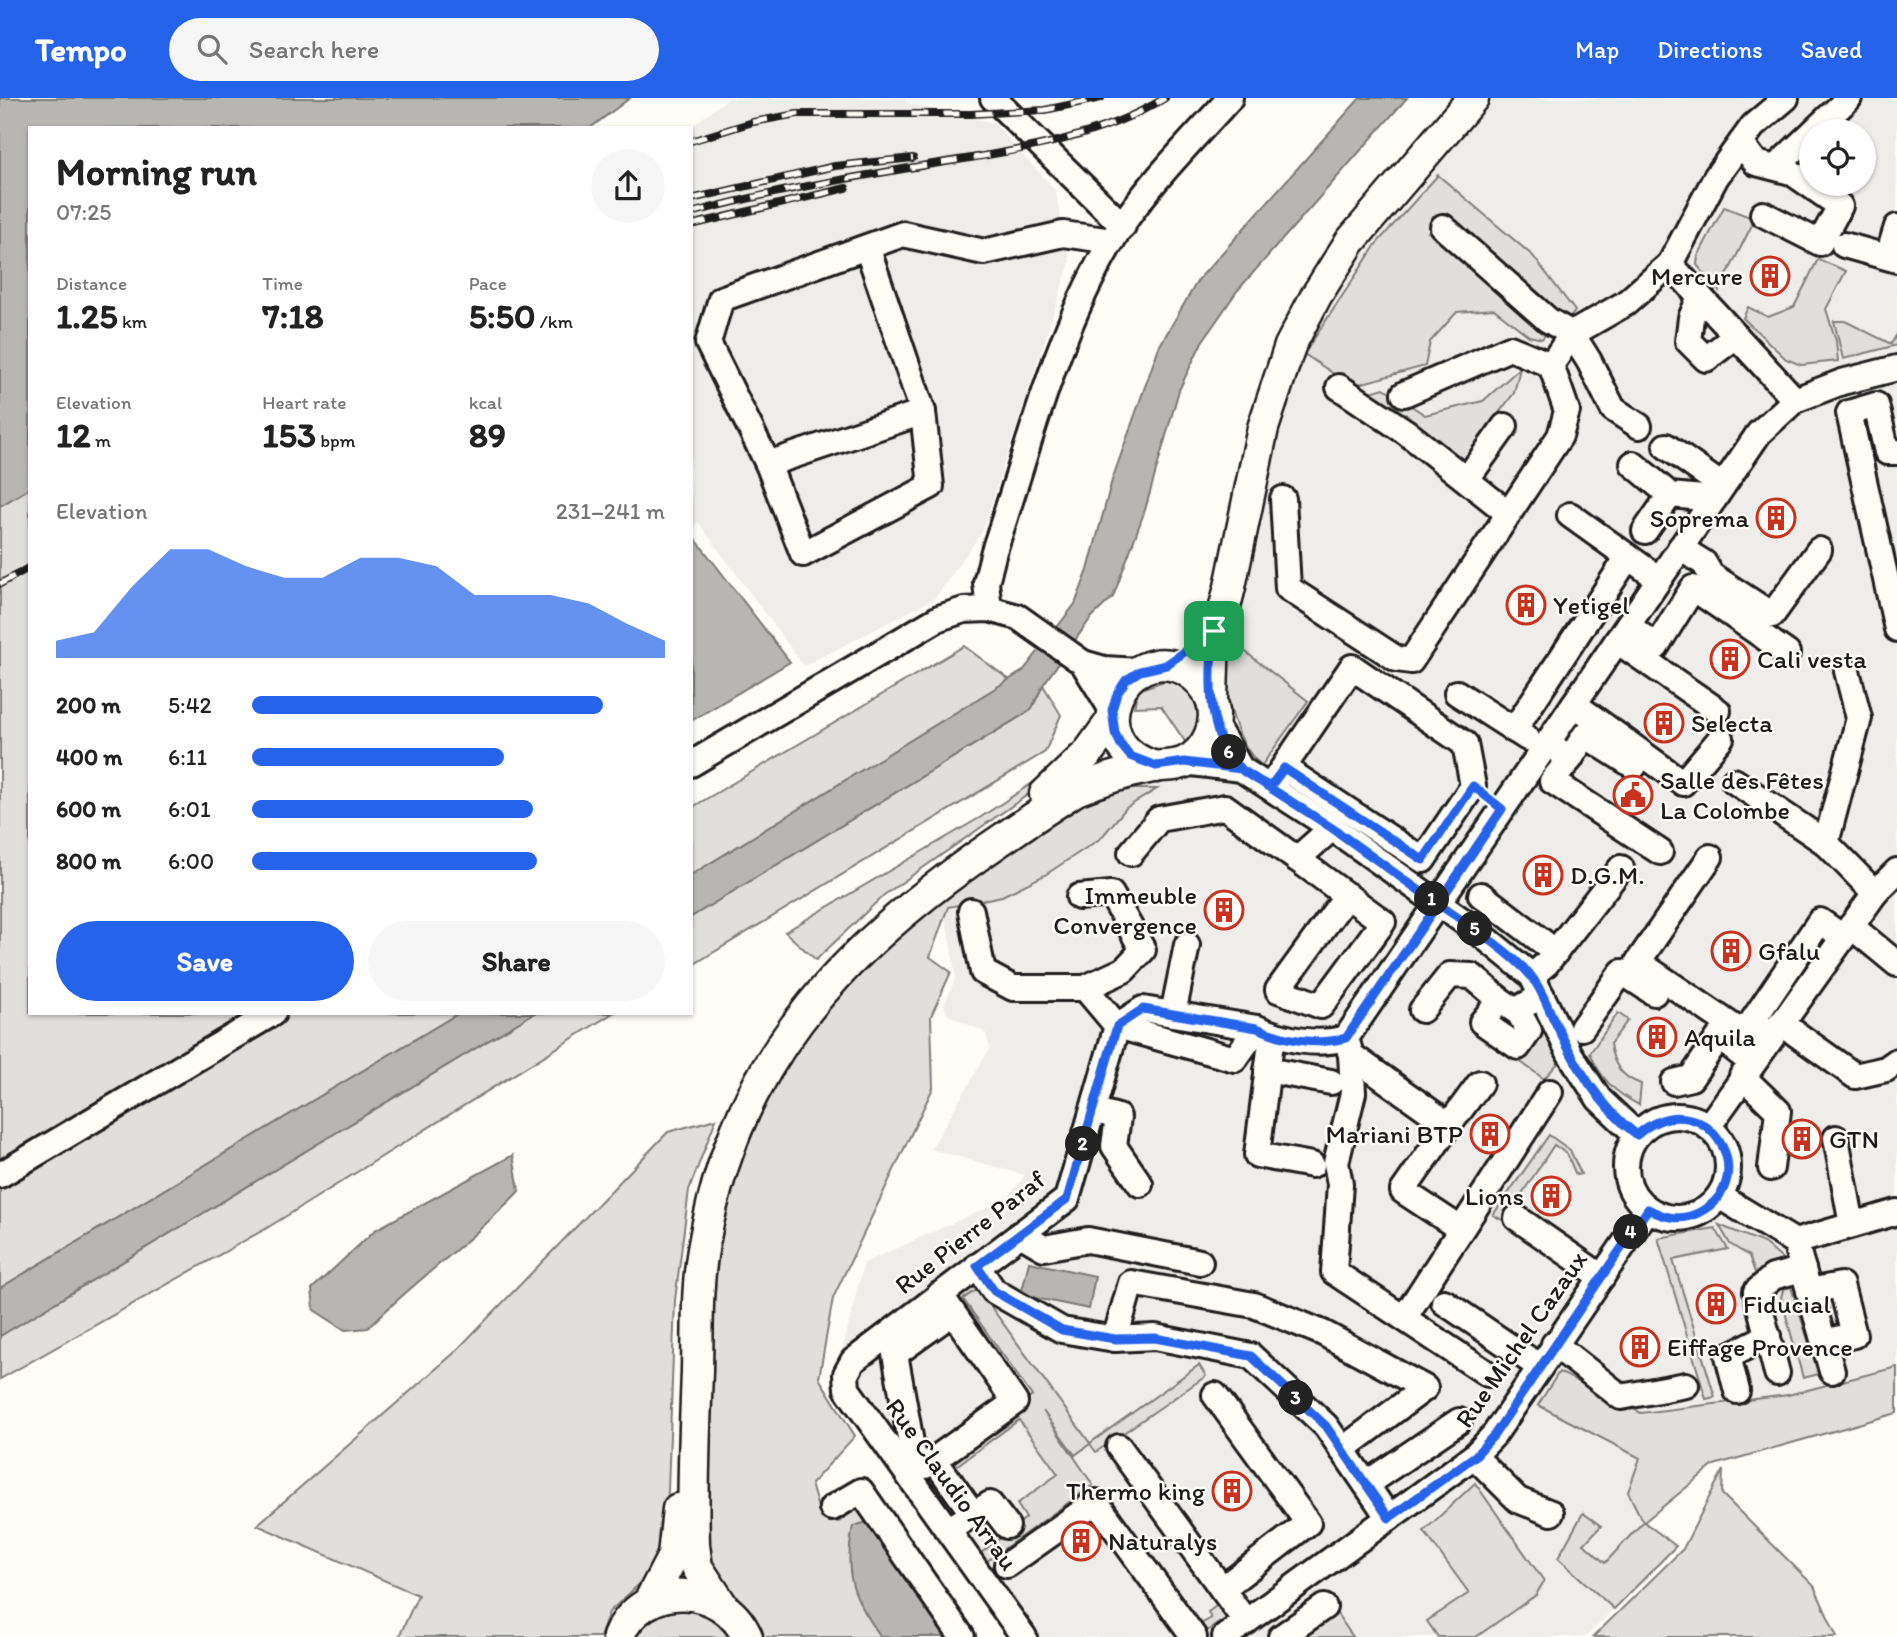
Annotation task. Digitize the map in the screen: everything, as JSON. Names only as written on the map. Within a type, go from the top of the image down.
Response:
[{"type":"main road","points":[[722,1605],[697,1567],[694,1545],[699,1285],[704,1243],[720,1179],[741,1120],[787,1035],[843,966],[902,912],[1038,814],[1076,790],[1105,778],[1170,764],[1204,746],[1213,711],[1214,631],[1230,587],[1263,428],[1290,346],[1322,285],[1350,242],[1473,98]]},
{"type":"main road","points":[[649,1602],[673,1556],[691,1238],[714,1156],[744,1083],[787,1012],[843,947],[878,915],[1062,781],[1112,715],[1122,687],[1214,631]]},
{"type":"main road","points":[[1153,668],[1194,675],[1213,711]]},
{"type":"main road","points":[[1112,715],[1121,745],[1130,756],[1170,764]]},
{"type":"main road","points":[[618,1637],[627,1621],[649,1602],[667,1595],[686,1593],[705,1597],[722,1605],[734,1615],[747,1637]]},
{"type":"street","points":[[993,98],[1118,233]]},
{"type":"street","points":[[989,609],[986,583],[994,551],[1072,317],[1118,233],[1152,186],[1230,98]]},
{"type":"street","points":[[1555,376],[1572,334],[1626,303],[1670,264],[1716,177],[1753,126],[1786,98]]},
{"type":"street","points":[[1827,119],[1849,98]]},
{"type":"street","points":[[1741,143],[1756,163],[1777,166],[1791,172],[1840,206],[1820,243],[1763,214]]},
{"type":"street","points":[[1777,166],[1799,145]]},
{"type":"street","points":[[1443,227],[1548,320],[1572,334],[1589,360],[1613,409],[1639,426]]},
{"type":"street","points":[[1844,244],[1892,258],[1897,227]]},
{"type":"street","points":[[867,247],[923,412],[931,486],[803,554],[768,464],[708,343],[721,299],[903,234],[984,252],[1063,234],[1118,233]]},
{"type":"street","points":[[1670,264],[1795,400]]},
{"type":"street","points":[[1700,297],[1691,318],[1688,341],[1706,359],[1736,336]]},
{"type":"street","points":[[1283,499],[1288,588],[1397,659],[1410,661],[1560,436],[1567,411],[1555,376],[1510,348],[1404,394]]},
{"type":"street","points":[[1488,1374],[1334,1272],[1340,1184],[1336,1163],[1353,1093],[1348,1046],[1438,904],[1759,433],[1795,400],[1842,382],[1897,368]]},
{"type":"street","points":[[1339,387],[1406,432],[1508,513]]},
{"type":"street","points":[[1897,452],[1887,452],[1877,405],[1849,414],[1897,629]]},
{"type":"street","points":[[768,464],[923,412]]},
{"type":"street","points":[[1466,479],[1505,426]]},
{"type":"street","points":[[1666,446],[1718,493]]},
{"type":"street","points":[[1633,464],[1670,495],[1718,493]]},
{"type":"street","points":[[1645,531],[1670,495]]},
{"type":"street","points":[[1570,515],[1659,579]]},
{"type":"street","points":[[1680,548],[1704,563],[1711,575],[1772,615],[1819,550]]},
{"type":"street","points":[[1514,730],[1628,557]]},
{"type":"street","points":[[1622,633],[1656,647],[1693,588],[1787,653]]},
{"type":"street","points":[[693,763],[940,618],[964,610],[989,609],[1018,617],[1078,659],[1104,669],[1153,668]]},
{"type":"street","points":[[1622,633],[1718,711]]},
{"type":"street","points":[[1078,659],[1112,715]]},
{"type":"street","points":[[1277,777],[1352,667],[1465,744],[1473,786],[1502,809]]},
{"type":"street","points":[[1826,843],[1858,718],[1847,671]]},
{"type":"street","points":[[1457,694],[1514,730],[1570,758]]},
{"type":"street","points":[[1574,704],[1683,783],[1721,738]]},
{"type":"street","points":[[1213,711],[1241,769]]},
{"type":"street","points":[[1660,852],[1552,782],[1585,735],[1676,793]]},
{"type":"street","points":[[1170,764],[1241,769],[1277,777],[1423,860],[1473,786]]},
{"type":"street","points":[[1277,777],[1332,828],[1477,931],[1537,986],[1570,1054],[1599,1099],[1637,1135]]},
{"type":"street","points":[[1734,781],[1826,843],[1875,893]]},
{"type":"street","points":[[1131,853],[1159,819],[1225,807],[1347,895],[1383,922],[1321,1006],[1278,990],[1347,895]]},
{"type":"street","points":[[1297,859],[1332,828]]},
{"type":"street","points":[[1710,858],[1638,962],[1738,1030],[1750,1025],[1778,1028],[1855,1076],[1886,1069],[1897,1061]]},
{"type":"street","points":[[1422,1010],[1450,975],[1472,976],[1509,1007],[1525,1004],[1556,952],[1621,869]]},
{"type":"street","points":[[1708,1127],[1875,893],[1897,871]]},
{"type":"street","points":[[971,911],[983,972],[1013,988],[1086,988],[1124,970],[1143,950],[1111,894],[1079,897]]},
{"type":"street","points":[[1477,931],[1489,901],[1556,952]]},
{"type":"street","points":[[1750,1025],[1820,920],[1847,932],[1897,964]]},
{"type":"street","points":[[1173,1014],[1187,945]]},
{"type":"street","points":[[1582,1028],[1622,972],[1718,1037],[1778,1111],[1771,1168]]},
{"type":"street","points":[[1086,988],[1117,1026],[1235,1059],[1264,1031]]},
{"type":"street","points":[[1117,1026],[1143,1009],[1348,1046],[1449,1125]]},
{"type":"street","points":[[0,1175],[270,1015]]},
{"type":"street","name":"Rue Pierre Paraf","points":[[853,1361],[946,1304],[977,1266],[1067,1199],[1117,1026]]},
{"type":"street","points":[[1264,1031],[1267,1070],[1257,1156],[1312,1165]]},
{"type":"street","points":[[1674,1083],[1691,1078],[1718,1037]]},
{"type":"street","points":[[1267,1070],[1331,1082]]},
{"type":"street","points":[[1459,1228],[1403,1191],[1480,1083]]},
{"type":"street","points":[[1404,1318],[1459,1228],[1550,1092]]},
{"type":"street","points":[[1093,1110],[1118,1117],[1114,1146],[1140,1184]]},
{"type":"street","points":[[1671,1117],[1694,1119],[1708,1127],[1726,1152],[1728,1167],[1719,1196],[1708,1208],[1678,1218],[1662,1216],[1648,1209],[1636,1198],[1627,1175],[1629,1150],[1637,1135],[1649,1125],[1671,1117]]},
{"type":"street","points":[[1836,1138],[1852,1225]]},
{"type":"street","points":[[1719,1196],[1795,1242],[1832,1371]]},
{"type":"street","name":"Rue Michel Cazaux","points":[[1238,1628],[1475,1456],[1494,1435],[1648,1209]]},
{"type":"street","points":[[1795,1242],[1897,1212]]},
{"type":"street","points":[[1517,1218],[1602,1277]]},
{"type":"street","points":[[1020,1234],[1044,1248],[1088,1240],[1200,1262]]},
{"type":"street","points":[[977,1266],[994,1291],[1062,1330],[1115,1339],[1155,1338],[1251,1356],[1326,1426],[1389,1518]]},
{"type":"street","points":[[1777,1373],[1756,1292],[1773,1277],[1806,1280]]},
{"type":"street","points":[[1115,1339],[1131,1283],[1254,1305],[1323,1333],[1425,1388],[1342,1450]]},
{"type":"street","points":[[1444,1302],[1540,1367]]},
{"type":"street","points":[[946,1304],[1015,1402],[925,1466],[920,1465],[913,1454],[895,1354],[946,1304]]},
{"type":"street","points":[[1737,1391],[1728,1356],[1768,1336]]},
{"type":"street","points":[[1555,1344],[1621,1397],[1686,1385]]},
{"type":"street","name":"Rue Claudio Arrau","points":[[853,1361],[846,1374],[847,1390],[1024,1637]]},
{"type":"street","points":[[1215,1395],[1308,1523],[1222,1589]]},
{"type":"street","points":[[1366,1484],[1459,1421]]},
{"type":"street","points":[[1119,1447],[1222,1589],[1238,1628],[1281,1637],[1324,1607]]},
{"type":"street","points":[[1475,1456],[1518,1500],[1551,1513]]},
{"type":"street","points":[[941,1469],[973,1514]]},
{"type":"street","points":[[832,1508],[861,1491],[962,1637]]},
{"type":"street","points":[[1007,1565],[1096,1502],[1194,1637]]},
{"type":"street","points":[[948,1529],[990,1504],[1007,1526]]},
{"type":"shaded area","points":[[0,98],[630,98],[593,126],[28,126],[28,489],[0,506]]},
{"type":"shaded area","points":[[729,98],[903,98],[907,103],[994,123],[1055,190],[1070,262],[982,532],[934,599],[804,666],[698,522],[693,525],[692,126]]},
{"type":"shaded area","points":[[1360,98],[1407,98],[1237,291],[1202,342],[1179,390],[1145,510],[1113,597],[1091,618],[1043,685],[1031,710],[693,916],[693,874],[1023,671],[1075,604],[1088,570],[1112,480],[1159,347],[1198,280]]},
{"type":"shaded area","points":[[1485,98],[1897,98],[1897,1367],[1788,1395],[1641,1413],[1559,1372],[1539,1406],[1640,1458],[1644,1522],[1676,1546],[1586,1637],[1011,1637],[833,1388],[864,1263],[1007,1199],[1025,1175],[931,1149],[990,1048],[985,1032],[948,1015],[944,1005],[956,977],[943,901],[1121,783],[1195,776],[1236,727],[1229,690],[1231,619],[1273,429],[1318,312],[1386,213]]},
{"type":"shaded area","points":[[1438,175],[1533,256],[1575,311],[1571,317],[1554,315],[1450,215],[1428,232],[1548,331],[1542,339],[1529,336],[1494,309],[1457,312],[1430,342],[1425,366],[1352,386],[1304,354],[1377,243]]},
{"type":"shaded area","points":[[1724,207],[1755,219],[1719,291],[1697,265],[1698,256]]},
{"type":"shaded area","points":[[1818,259],[1846,271],[1826,309],[1836,341],[1838,361],[1801,365],[1786,359],[1743,318],[1748,307],[1768,317],[1794,307]]},
{"type":"shaded area","points":[[1834,321],[1845,321],[1891,344],[1897,334],[1897,345],[1843,359]]},
{"type":"shaded area","points":[[1520,368],[1514,393],[1463,460],[1367,393],[1384,388],[1425,415],[1483,401]]},
{"type":"shaded area","points":[[28,489],[28,1015],[456,1015],[0,1288],[0,506]]},
{"type":"shaded area","points":[[693,538],[790,662],[693,720]]},
{"type":"shaded area","points":[[1233,642],[1308,701],[1262,765],[1243,742],[1230,707],[1226,670]]},
{"type":"shaded area","points":[[964,646],[1011,681],[693,874],[693,807]]},
{"type":"shaded area","points":[[1170,679],[1191,691],[1199,706],[1197,725],[1188,746],[1161,706],[1134,707],[1138,690]]},
{"type":"shaded area","points":[[1043,685],[1061,715],[1045,752],[693,965],[693,916],[1031,710]]},
{"type":"shaded area","points":[[1055,768],[1059,773],[884,895],[816,960],[785,932],[981,817]]},
{"type":"shaded area","points":[[1117,789],[1157,789],[1126,808],[1101,838],[1045,875],[1002,896],[948,907],[930,957],[951,972],[931,1016],[933,1088],[833,1298],[819,1378],[855,1436],[811,1484],[821,1518],[839,1522],[855,1509],[873,1516],[955,1637],[761,1637],[754,1617],[722,1587],[707,1552],[710,1289],[734,1169],[770,1085],[811,1018],[885,939],[1058,809]]},
{"type":"shaded area","points":[[1618,1013],[1628,1020],[1610,1044],[1611,1051],[1623,1074],[1641,1084],[1639,1105],[1609,1084],[1590,1053]]},
{"type":"shaded area","points":[[456,1015],[531,1015],[0,1336],[0,1288]]},
{"type":"shaded area","points":[[531,1015],[610,1015],[267,1228],[0,1379],[0,1336]]},
{"type":"shaded area","points":[[1543,1028],[1559,1062],[1544,1079],[1518,1060]]},
{"type":"shaded area","points":[[716,1119],[689,1190],[675,1300],[667,1517],[657,1559],[647,1577],[609,1612],[600,1637],[399,1637],[418,1595],[257,1525],[453,1354],[668,1132]]},
{"type":"shaded area","points":[[1549,1135],[1570,1150],[1581,1174],[1576,1175],[1567,1154],[1554,1145],[1504,1221],[1493,1215]]},
{"type":"shaded area","points":[[513,1155],[519,1191],[483,1227],[368,1328],[345,1330],[314,1310],[312,1289],[375,1230]]},
{"type":"shaded area","points":[[1719,1225],[1764,1243],[1787,1263],[1757,1278],[1749,1256],[1730,1244]]},
{"type":"shaded area","points":[[1715,1228],[1728,1249],[1673,1260],[1715,1397],[1706,1399],[1658,1238]]},
{"type":"shaded area","points":[[1029,1262],[1095,1276],[1089,1309],[1021,1295]]},
{"type":"shaded area","points":[[1785,1284],[1791,1287],[1819,1374],[1803,1378],[1781,1297]]},
{"type":"shaded area","points":[[978,1289],[1090,1443],[1199,1365],[1206,1376],[1096,1452],[1090,1444],[1075,1455],[1043,1411],[1093,1485],[987,1561],[981,1553],[1026,1518],[1017,1504],[1058,1474],[1019,1420],[956,1466],[949,1457],[1032,1396],[963,1299]]},
{"type":"shaded area","points":[[1897,1367],[1897,1413],[1714,1465],[1644,1522],[1676,1546],[1614,1609],[1558,1558],[1583,1513],[1601,1526],[1584,1544],[1605,1563],[1643,1522],[1628,1492],[1640,1458],[1538,1405],[1559,1372],[1641,1413],[1788,1395]]},
{"type":"shaded area","points":[[1723,1470],[1722,1494],[1814,1586],[1837,1637],[1593,1637],[1683,1549]]},
{"type":"shaded area","points":[[1475,1483],[1544,1581],[1536,1595],[1476,1637],[1438,1637],[1427,1621],[1469,1593],[1424,1531]]},
{"type":"shaded area","points":[[868,1522],[946,1637],[881,1637],[863,1610],[850,1573],[853,1526]]},
{"type":"shaded area","points":[[1219,1604],[1228,1617],[1199,1636],[1194,1628],[1211,1618],[1208,1612]]},
{"type":"shaded area","points":[[686,1609],[708,1615],[730,1637],[635,1637],[650,1620]]},
{"type":"shaded area","points":[[1335,1611],[1353,1637],[1300,1637]]},
{"type":"railway","points":[[693,140],[753,122],[797,114],[971,114],[1045,110],[1101,98]]},
{"type":"railway","points":[[693,213],[805,186],[1047,144],[1107,126],[1165,98]]},
{"type":"railway","points":[[693,199],[835,166],[913,158]]},
{"type":"railway","points":[[693,225],[846,188]]},
{"type":"railway","points":[[0,584],[28,568]]},
{"type":"place","name":"Mercure","points":[[1770,276]]},
{"type":"place","name":"Soprema","points":[[1776,518]]},
{"type":"place","name":"Yetigel","points":[[1526,605]]},
{"type":"place","name":"Cali vesta","points":[[1730,659]]},
{"type":"place","name":"Selecta","points":[[1664,723]]},
{"type":"place","name":"Salle des Fêtes La Colombe","points":[[1633,795]]},
{"type":"place","name":"D.G.M.","points":[[1543,875]]},
{"type":"place","name":"Immeuble Convergence","points":[[1224,910]]},
{"type":"place","name":"Gfalu","points":[[1731,951]]},
{"type":"place","name":"Aquila","points":[[1657,1037]]},
{"type":"place","name":"Mariani BTP","points":[[1490,1134]]},
{"type":"place","name":"GTN","points":[[1802,1139]]},
{"type":"place","name":"Lions","points":[[1551,1196]]},
{"type":"place","name":"Fiducial","points":[[1716,1304]]},
{"type":"place","name":"Eiffage Provence","points":[[1640,1347]]},
{"type":"place","name":"Thermo king","points":[[1232,1491]]},
{"type":"place","name":"Naturalys","points":[[1081,1541]]},
{"type":"route","points":[[1214,631],[1166,665],[1153,666],[1126,680],[1117,694],[1112,720],[1115,733],[1130,756],[1142,763],[1156,766],[1170,767],[1184,762],[1241,769],[1332,828],[1438,904],[1346,1038],[1330,1042],[1303,1040],[1257,1028],[1143,1009],[1117,1026],[1108,1048],[1067,1199],[977,1266],[994,1291],[1062,1330],[1115,1339],[1155,1338],[1251,1356],[1326,1426],[1389,1518],[1475,1456],[1494,1435],[1648,1209],[1662,1216],[1678,1218],[1694,1215],[1708,1208],[1719,1196],[1726,1182],[1726,1152],[1719,1138],[1708,1127],[1694,1119],[1679,1116],[1663,1118],[1637,1135],[1628,1128],[1599,1099],[1570,1054],[1532,976],[1477,931],[1438,904],[1502,809],[1473,786],[1423,860],[1284,768],[1270,787],[1241,769],[1214,723],[1211,676],[1214,631]]}]
